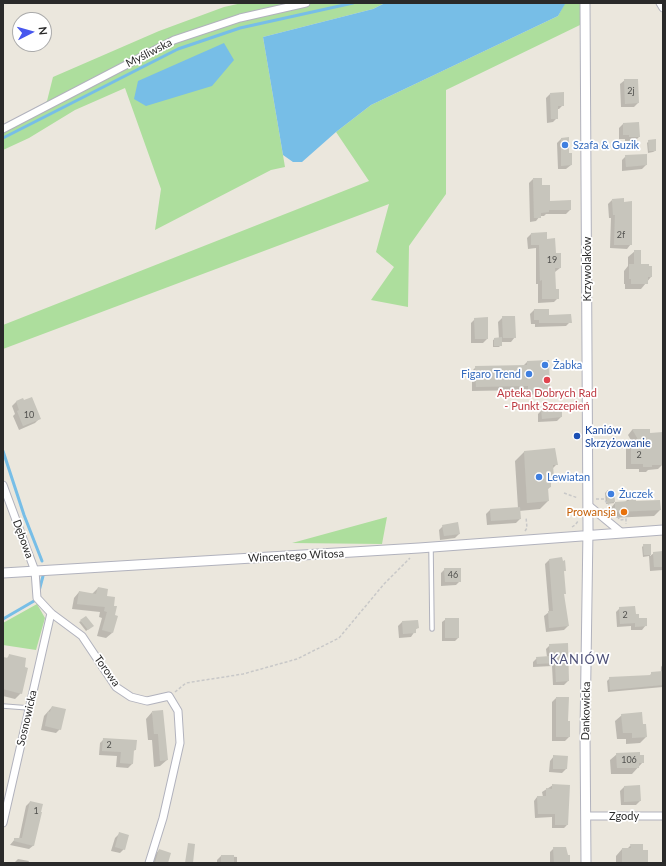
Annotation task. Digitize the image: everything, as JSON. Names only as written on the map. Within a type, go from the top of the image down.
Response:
[{"type":"street","name":"Myśliwska","points":[[3,129],[174,40],[240,18],[306,3]]},
{"type":"street","name":"Krzywolaków","points":[[585,3],[591,502],[588,535]]},
{"type":"street","points":[[660,3],[663,8]]},
{"type":"street","name":"Dębowa","points":[[3,485],[35,571]]},
{"type":"street","points":[[591,502],[624,529]]},
{"type":"street","name":"Wincentego Witosa","points":[[3,573],[519,541],[588,535],[624,529],[663,530]]},
{"type":"street","name":"Dankowicka","points":[[586,863],[585,732],[588,535]]},
{"type":"street","name":"Torowa","points":[[35,571],[37,598],[51,613],[82,636],[116,687],[131,697],[146,701],[169,696]]},
{"type":"street","name":"Sosnowicka","points":[[3,822],[51,613]]},
{"type":"street","points":[[148,863],[163,818],[180,743],[178,711],[169,696]]},
{"type":"street","name":"Zgody","points":[[586,816],[663,816]]},
{"type":"lane","points":[[431,547],[432,629]]},
{"type":"lane","points":[[3,706],[29,708]]},
{"type":"path","points":[[591,502],[604,499],[620,520],[626,519],[624,529]]},
{"type":"path","points":[[519,541],[526,528],[526,517]]},
{"type":"path","points":[[169,696],[186,683],[243,674],[297,659],[339,638],[384,584],[419,548]]},
{"type":"green space","points":[[242,3],[385,3],[373,9],[263,37],[285,167],[271,170],[155,230],[161,189],[125,88],[75,110],[29,138],[3,150],[3,132],[23,121],[47,101],[53,77],[159,31],[224,7]]},
{"type":"green space","points":[[565,3],[580,3],[580,25],[446,90],[446,194],[409,246],[408,307],[371,300],[394,267],[376,252],[389,204],[3,349],[3,325],[369,181],[336,132],[371,105],[558,16]]},
{"type":"green space","points":[[387,517],[382,544],[292,543]]},
{"type":"green space","points":[[37,604],[45,618],[36,650],[3,645],[3,623]]},
{"type":"water","points":[[385,3],[565,4],[558,16],[371,105],[336,132],[302,162],[293,162],[283,155],[263,37],[373,9]]},
{"type":"water","points":[[224,43],[234,60],[212,86],[146,106],[134,99],[138,81]]},
{"type":"building","points":[[624,79],[638,79],[639,103],[625,104]]},
{"type":"building","points":[[564,92],[564,106],[558,106],[558,119],[551,119],[550,93]]},
{"type":"building","points":[[639,122],[640,137],[629,137],[629,135],[623,135],[623,123]]},
{"type":"building","points":[[569,137],[569,153],[572,153],[572,165],[561,166],[561,138]]},
{"type":"building","points":[[656,139],[656,151],[649,151],[648,140]]},
{"type":"building","points":[[647,154],[647,165],[626,167],[625,155]]},
{"type":"building","points":[[533,178],[542,178],[542,185],[550,185],[550,201],[571,200],[571,210],[549,210],[549,212],[541,213],[541,218],[534,218]]},
{"type":"building","points":[[624,198],[624,202],[632,201],[632,245],[614,245],[615,215],[613,215],[612,199]]},
{"type":"building","points":[[547,232],[547,239],[555,238],[556,253],[561,253],[561,268],[555,268],[556,289],[559,289],[559,299],[542,299],[539,245],[531,245],[531,233]]},
{"type":"building","points":[[634,250],[641,250],[641,264],[649,264],[649,266],[652,266],[652,277],[648,277],[648,284],[631,284],[631,279],[629,279],[629,264],[634,264]]},
{"type":"building","points":[[534,309],[549,309],[549,315],[571,314],[572,323],[539,323],[539,320],[534,320]]},
{"type":"building","points":[[502,316],[515,316],[516,338],[503,338]]},
{"type":"building","points":[[488,317],[488,339],[475,339],[474,318]]},
{"type":"building","points":[[502,337],[502,346],[494,346],[494,338]]},
{"type":"building","points":[[549,360],[550,391],[528,391],[528,386],[476,387],[475,366],[527,365],[527,361]]},
{"type":"building","points":[[32,397],[41,419],[23,426],[17,411],[19,410],[16,401],[23,398],[24,400]]},
{"type":"building","points":[[562,408],[562,417],[542,419],[541,409]]},
{"type":"building","points":[[632,429],[650,429],[650,433],[663,432],[663,465],[643,467],[643,464],[631,464],[631,443],[640,443]]},
{"type":"building","name":"Lewiatan","points":[[555,448],[558,465],[553,465],[554,479],[551,480],[551,487],[548,488],[549,501],[527,503],[524,451]]},
{"type":"building","points":[[607,490],[614,490],[615,502],[607,503]]},
{"type":"building","points":[[636,496],[636,501],[660,500],[661,510],[615,512],[615,502],[629,501],[628,497]]},
{"type":"building","points":[[520,507],[521,519],[491,521],[490,509]]},
{"type":"building","points":[[458,522],[460,534],[444,536],[442,525]]},
{"type":"building","points":[[643,544],[651,544],[651,555],[644,555]]},
{"type":"building","points":[[663,551],[663,567],[654,567],[653,552]]},
{"type":"building","points":[[562,557],[563,561],[565,560],[566,571],[564,571],[566,594],[564,594],[569,626],[549,628],[548,611],[553,611],[549,559]]},
{"type":"building","points":[[444,568],[461,568],[461,582],[445,582]]},
{"type":"building","points":[[98,587],[108,589],[107,596],[115,597],[114,606],[117,606],[115,615],[118,616],[113,633],[102,630],[107,612],[104,611],[105,607],[77,604],[79,591],[96,594]]},
{"type":"building","points":[[635,606],[636,614],[639,614],[639,618],[647,618],[647,626],[635,627],[635,623],[620,624],[619,607]]},
{"type":"building","points":[[86,616],[94,626],[88,630],[80,620]]},
{"type":"building","points":[[445,618],[459,618],[459,638],[445,638]]},
{"type":"building","points":[[418,620],[419,628],[416,629],[416,633],[403,634],[402,621]]},
{"type":"building","points":[[568,643],[569,681],[556,682],[555,663],[537,664],[536,657],[550,656],[549,644]]},
{"type":"building","points":[[9,654],[26,658],[25,667],[28,668],[22,694],[3,689],[3,657],[8,658]]},
{"type":"building","points":[[663,671],[663,685],[610,690],[609,677],[651,675],[651,672]]},
{"type":"building","points":[[556,697],[569,697],[568,721],[570,721],[570,737],[556,737]]},
{"type":"building","points":[[52,706],[66,709],[61,730],[45,726],[48,711],[50,712]]},
{"type":"building","points":[[163,710],[168,760],[160,761],[158,734],[154,734],[152,711]]},
{"type":"building","points":[[642,712],[643,724],[646,724],[647,737],[632,738],[632,733],[623,733],[621,714]]},
{"type":"building","points":[[103,738],[137,740],[136,750],[134,750],[133,764],[120,763],[121,752],[102,751]]},
{"type":"building","points":[[640,752],[640,755],[644,755],[644,763],[639,763],[639,768],[617,768],[616,753]]},
{"type":"building","points":[[553,755],[568,756],[567,769],[553,769]]},
{"type":"building","points":[[552,784],[570,785],[568,825],[555,825],[555,814],[538,814],[537,796],[546,796],[546,788],[552,789]]},
{"type":"building","points":[[640,785],[641,801],[624,802],[624,786]]},
{"type":"building","points":[[30,801],[43,804],[34,846],[14,841],[14,838],[22,838]]},
{"type":"building","points":[[119,832],[129,835],[125,850],[115,847]]},
{"type":"building","points":[[188,843],[195,844],[193,863],[185,863]]},
{"type":"building","points":[[630,844],[643,844],[643,850],[648,850],[648,863],[622,863],[622,848],[631,848]]},
{"type":"building","points":[[553,847],[566,847],[568,855],[570,855],[570,862],[554,863]]},
{"type":"building","points":[[159,849],[171,853],[168,863],[155,863]]},
{"type":"building","points":[[221,855],[234,855],[234,863],[221,863]]},
{"type":"waterway","points":[[3,138],[178,49],[240,28],[353,3]]},
{"type":"waterway","points":[[3,451],[24,515],[42,561]]},
{"type":"waterway","points":[[39,591],[43,576]]},
{"type":"waterway","points":[[3,619],[34,601]]},
{"type":"place","name":"Szafa & Guzik","points":[[565,145]]},
{"type":"place","name":"Żabka","points":[[545,365]]},
{"type":"place","name":"Figaro Trend","points":[[529,374]]},
{"type":"place","name":"Apteka Dobrych Rad - Punkt Szczepień","points":[[547,380]]},
{"type":"place","name":"Kaniów Skrzyżowanie","points":[[577,436]]},
{"type":"place","name":"Lewiatan","points":[[539,477]]},
{"type":"place","name":"Żuczek","points":[[611,494]]},
{"type":"place","name":"Prowansja","points":[[624,512]]},
{"type":"district","name":"KANIÓW","points":[[580,660]]}]
